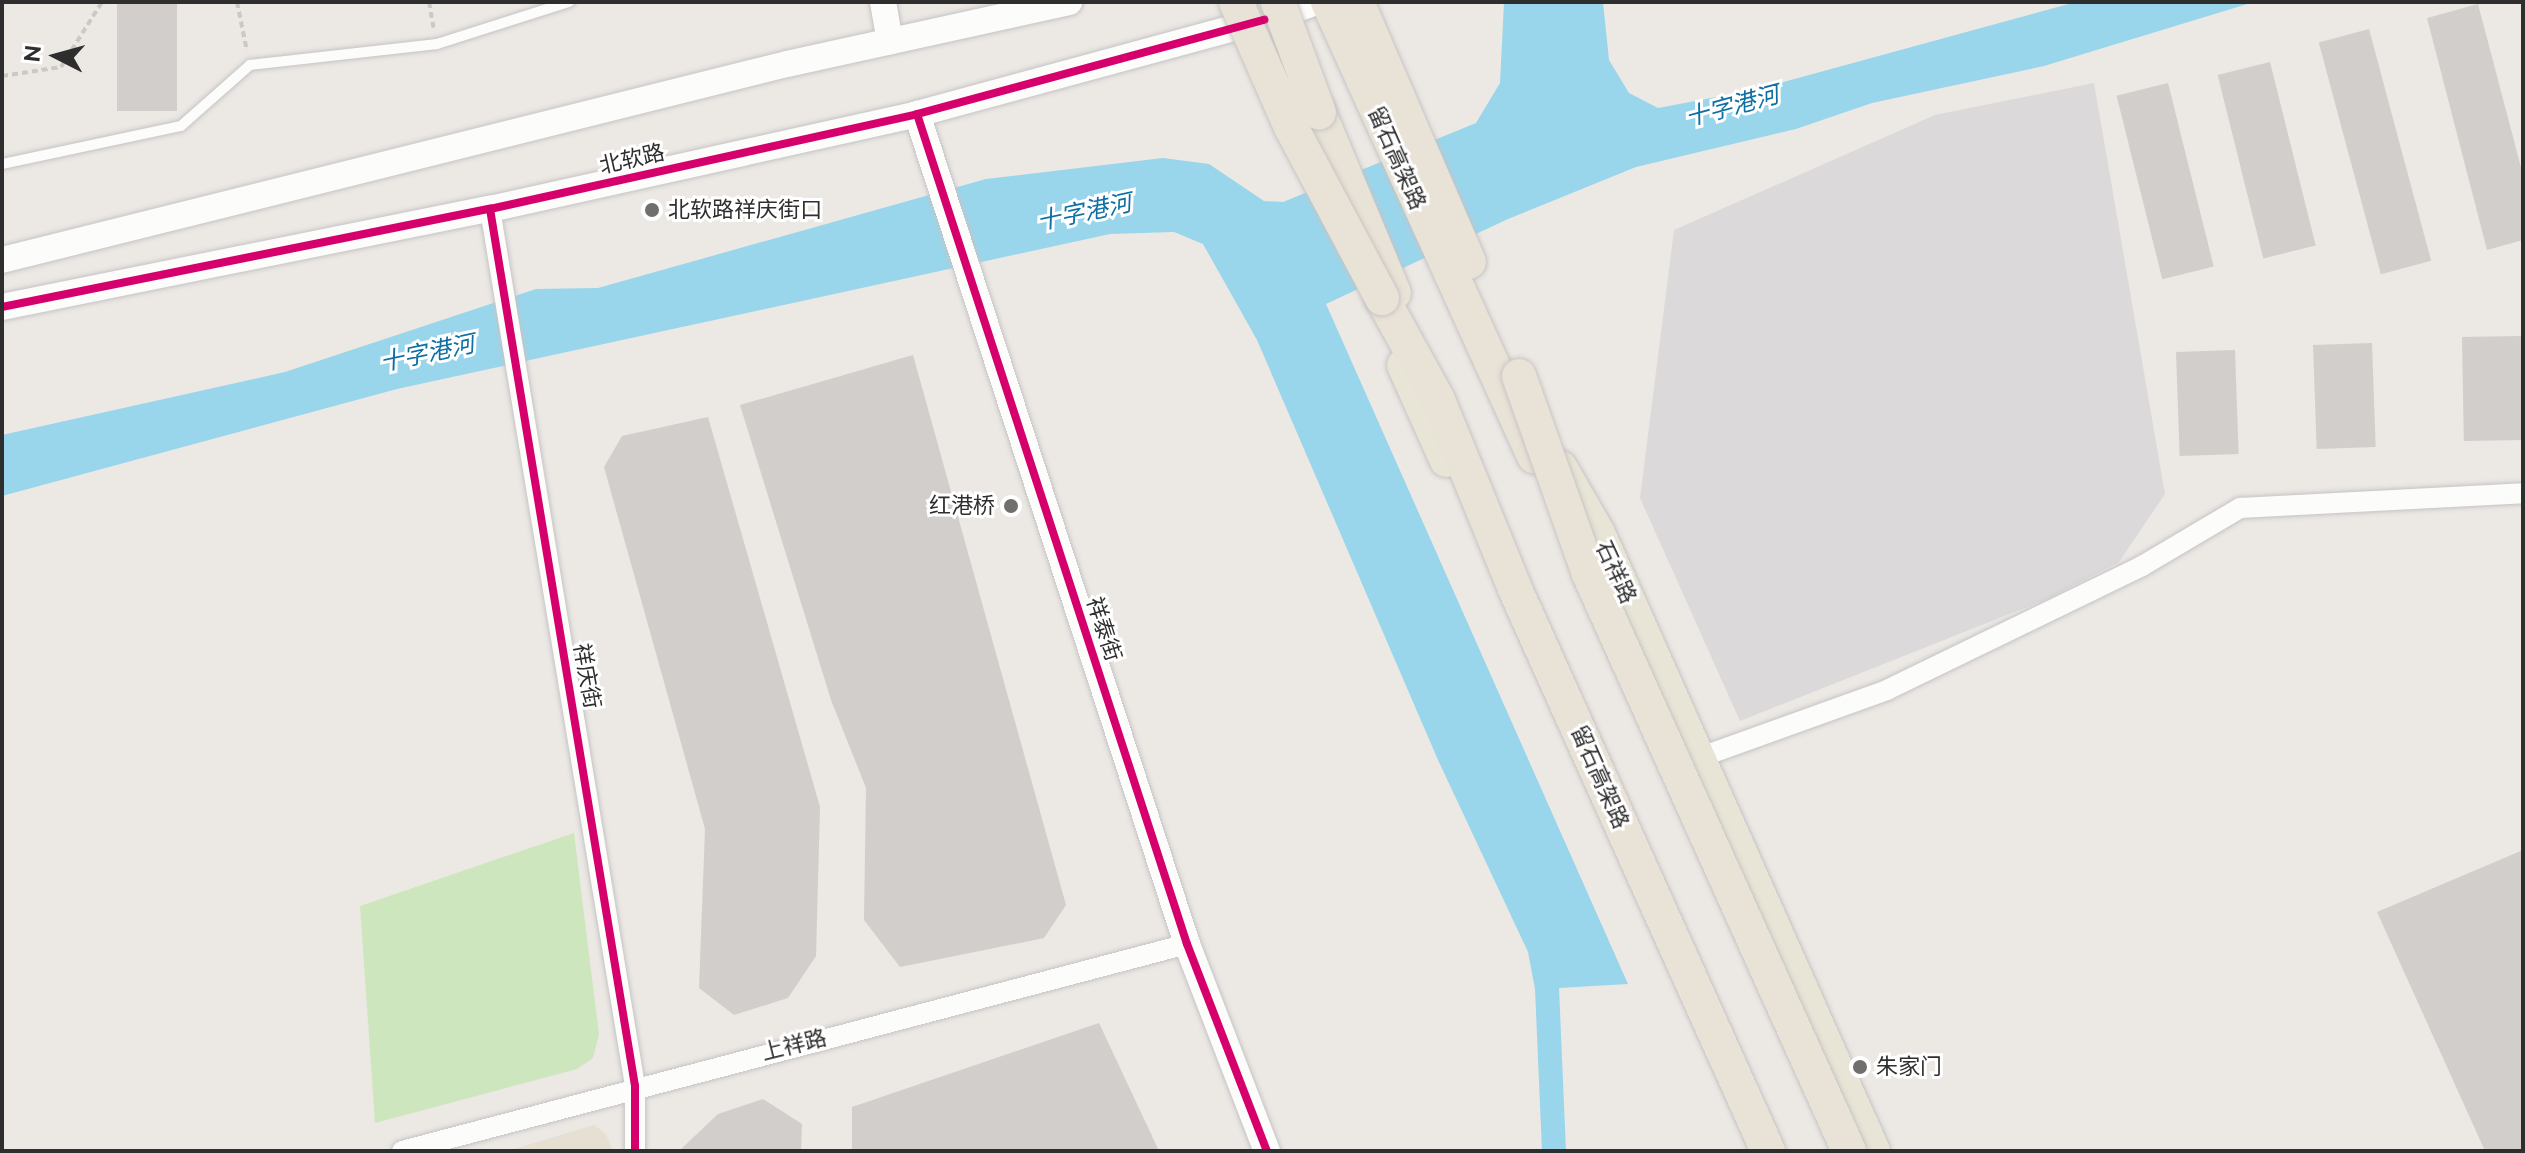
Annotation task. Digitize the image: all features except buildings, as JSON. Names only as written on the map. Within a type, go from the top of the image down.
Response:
[{"type":"highway","name":"留石高架路","points":[[1328,2],[1849,1151]]},
{"type":"highway","name":"留石高架路","points":[[1357,2],[1519,376],[1589,574]]},
{"type":"highway","name":"留石高架路","points":[[1259,6],[1438,400],[1515,589],[1768,1151]]},
{"type":"main road","points":[[1313,2],[1259,6],[1316,165],[1750,1151]]},
{"type":"main road","name":"石祥路","points":[[1342,2],[1509,375],[1599,533],[1874,1151]]},
{"type":"street","points":[[883,2],[890,41]]},
{"type":"street","points":[[2,260],[890,41],[1069,2]]},
{"type":"street","name":"北软路","points":[[2,307],[490,209],[917,114],[1259,6]]},
{"type":"street","name":"祥泰街","points":[[917,114],[1187,944],[1267,1151]]},
{"type":"street","name":"祥庆街","points":[[490,209],[635,1086],[635,1151]]},
{"type":"street","points":[[1701,757],[1887,690],[2142,566],[2240,508],[2523,493]]},
{"type":"street","name":"上祥路","points":[[402,1151],[635,1086],[1187,944]]},
{"type":"lane","points":[[2,164],[181,126],[250,65],[437,44],[569,2]]},
{"type":"path","points":[[2,76],[61,67],[102,2]]},
{"type":"path","points":[[237,2],[250,65]]},
{"type":"path","points":[[429,2],[437,44]]},
{"type":"shaded area","points":[[2094,83],[2165,494],[2119,562],[2047,599],[1740,721],[1640,498],[1674,230],[1935,115]]},
{"type":"shaded area","points":[[594,1125],[606,1134],[613,1151],[507,1151]]},
{"type":"green space","points":[[574,833],[599,1034],[593,1058],[577,1069],[375,1123],[360,906]]},
{"type":"water","name":"十字港河","points":[[1504,2],[1603,2],[1609,60],[1629,93],[1658,108],[1754,90],[2076,2],[2254,2],[2044,66],[1872,103],[1796,129],[1636,167],[1508,219],[1326,304],[1628,984],[1559,988],[1566,1151],[1542,1151],[1535,989],[1528,952],[1438,760],[1257,340],[1203,244],[1174,232],[1110,234],[397,389],[2,496],[2,435],[285,372],[536,289],[598,288],[986,179],[1163,158],[1209,164],[1264,201],[1283,202],[1476,123],[1500,83]]},
{"type":"cycle path","points":[[2,307],[490,209],[917,114],[1264,20]]},
{"type":"cycle path","points":[[917,114],[1187,944],[1267,1151]]},
{"type":"cycle path","points":[[490,209],[635,1086],[635,1151]]},
{"type":"place","name":"北软路祥庆街口","points":[[652,210]]},
{"type":"place","name":"红港桥","points":[[1011,506]]},
{"type":"place","name":"朱家门","points":[[1860,1067]]}]
